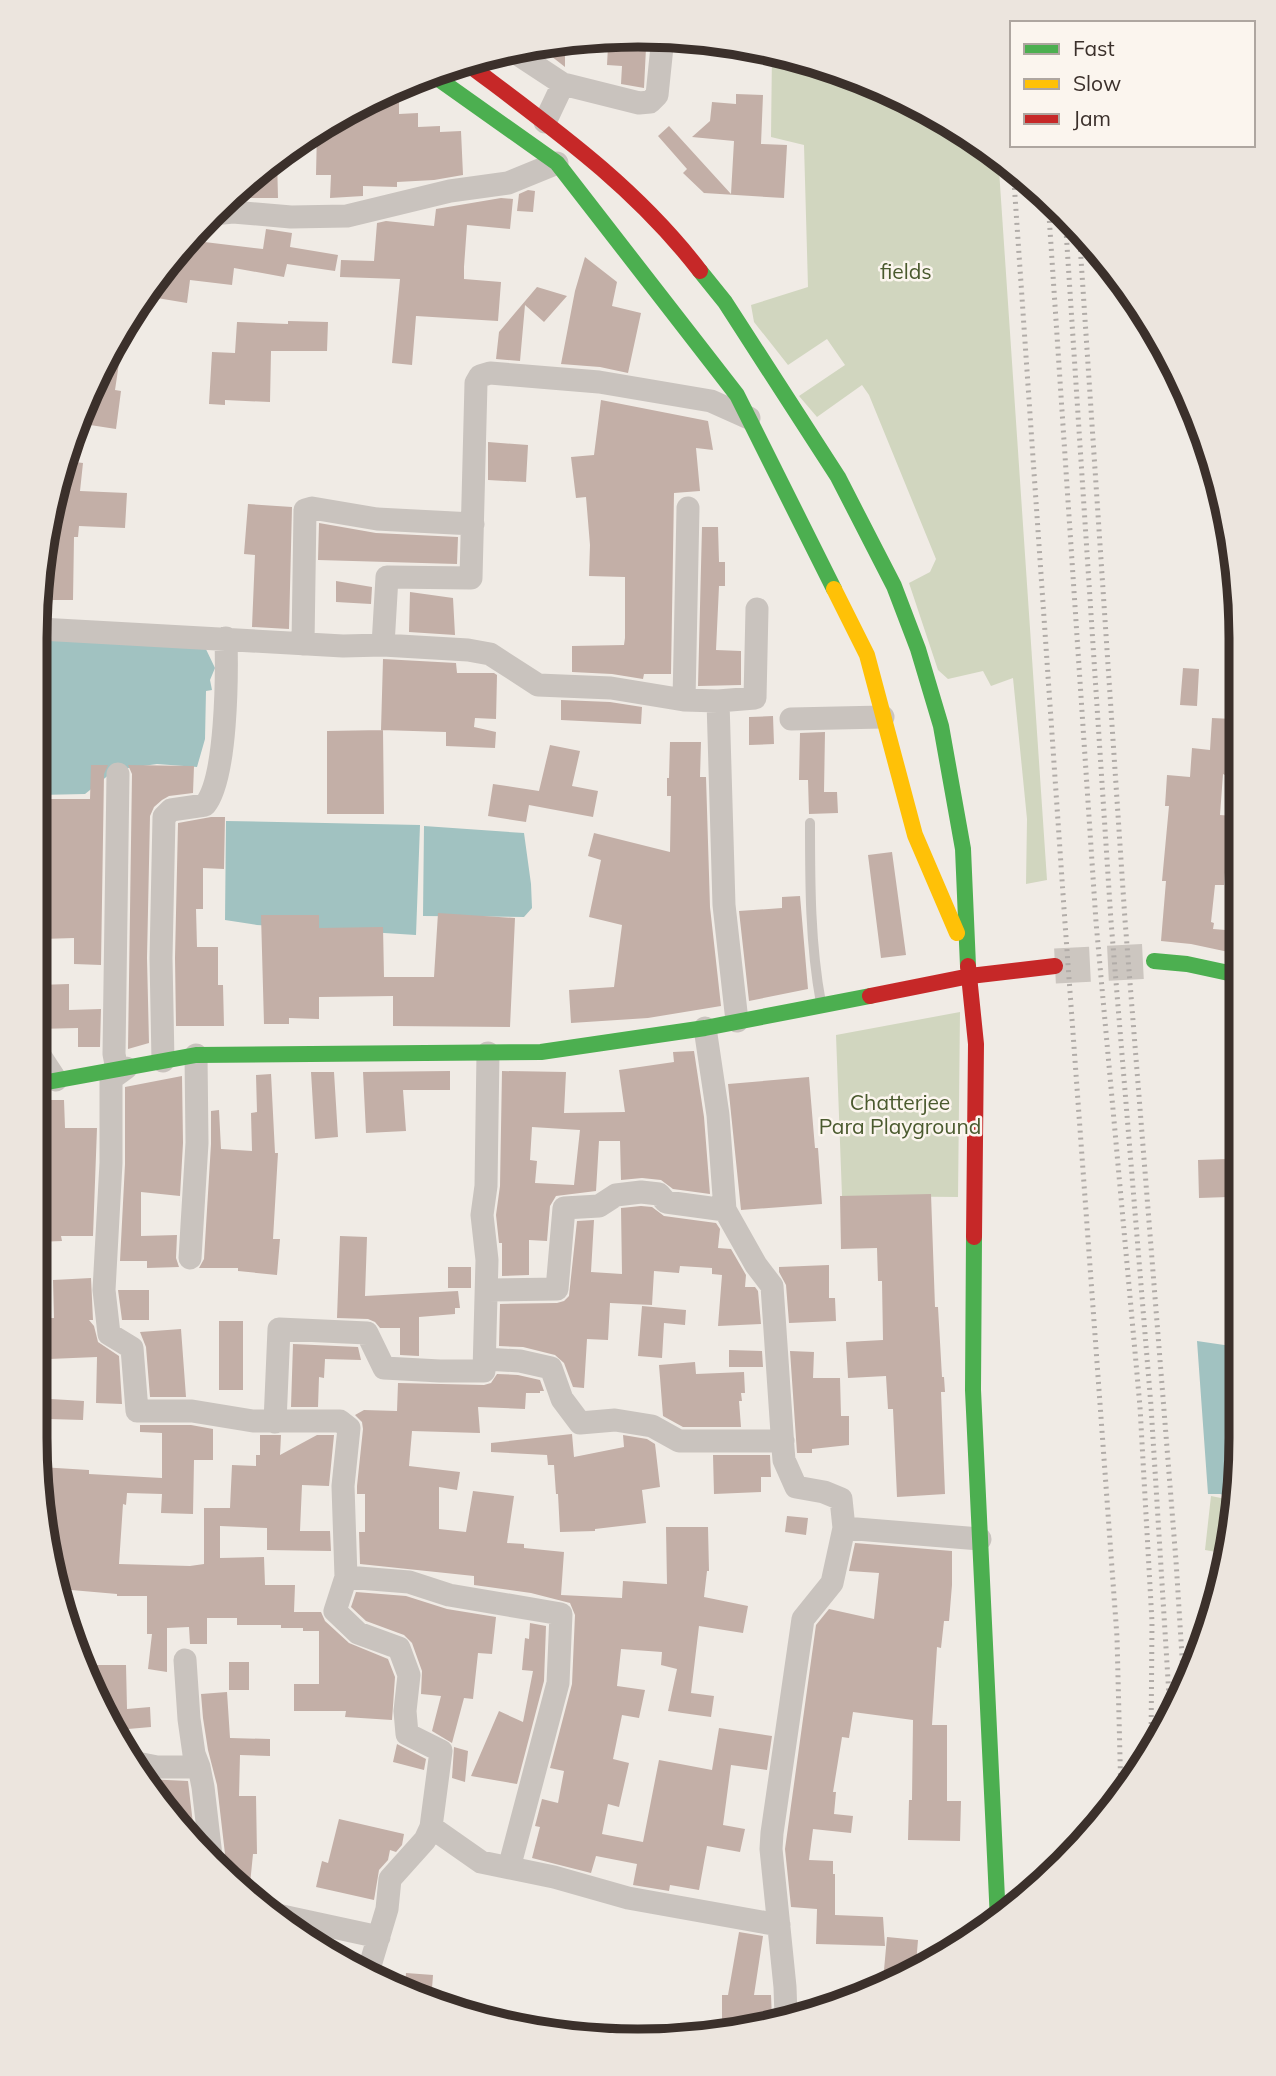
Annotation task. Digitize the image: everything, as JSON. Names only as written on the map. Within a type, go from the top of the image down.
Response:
[{"type":"main road","points":[[476,70],[587,154],[639,200],[672,234],[725,302],[838,477],[894,586],[918,649],[941,726],[963,849],[966,956]]},
{"type":"main road","points":[[442,81],[557,163],[737,395],[867,655],[915,835],[966,956],[971,976],[976,1044],[972,1390],[997,1907]]},
{"type":"main road","points":[[1154,961],[1187,964],[1229,973]]},
{"type":"main road","points":[[47,1083],[196,1055],[541,1052],[705,1028],[999,971],[1055,966]]},
{"type":"street","points":[[525,59],[563,84],[639,103],[650,102],[657,95],[662,48]]},
{"type":"street","points":[[545,122],[563,84]]},
{"type":"street","points":[[228,212],[291,217],[347,216],[450,191],[508,183],[557,163]]},
{"type":"street","points":[[383,645],[387,577],[471,578],[476,383],[480,376],[490,373],[599,382],[711,401],[749,418]]},
{"type":"street","points":[[303,644],[305,510],[312,508],[377,519],[472,524]]},
{"type":"street","points":[[684,700],[688,508]]},
{"type":"street","points":[[47,629],[468,650],[490,654],[538,685],[611,688],[684,700],[718,701],[755,698],[757,609]]},
{"type":"street","points":[[163,1061],[161,958],[164,817],[171,810],[205,805],[213,795],[222,740],[226,638]]},
{"type":"street","points":[[718,701],[724,905],[737,1021]]},
{"type":"street","points":[[791,719],[883,717]]},
{"type":"street","points":[[118,774],[114,1054],[121,1069],[111,1079],[111,1163],[104,1290],[109,1334],[132,1348],[137,1410],[192,1411],[253,1421],[340,1421],[349,1427],[343,1486],[346,1577],[335,1611],[358,1633],[399,1648],[409,1675],[405,1711],[407,1734],[441,1751],[431,1827],[425,1840],[390,1879],[387,1909],[370,1965]]},
{"type":"street","points":[[705,1028],[718,1115],[726,1210],[772,1286],[785,1460],[796,1487],[824,1492],[841,1499],[844,1528],[832,1583],[803,1619],[771,1849],[785,2010]]},
{"type":"street","points":[[275,1422],[279,1329],[367,1333],[384,1367],[484,1371],[488,1290],[482,1215],[486,1186],[488,1053]]},
{"type":"street","points":[[190,1258],[197,1143],[196,1055]]},
{"type":"street","points":[[488,1290],[557,1289],[564,1208],[599,1206],[616,1195],[640,1192],[659,1194],[666,1202],[726,1210]]},
{"type":"street","points":[[485,1359],[520,1361],[551,1368],[562,1399],[580,1423],[615,1420],[652,1426],[680,1441],[783,1441]]},
{"type":"street","points":[[844,1528],[980,1539]]},
{"type":"street","points":[[346,1577],[409,1582],[449,1595],[561,1614],[558,1683],[509,1868]]},
{"type":"street","points":[[185,1660],[189,1719],[194,1754],[199,1767],[209,1845]]},
{"type":"street","points":[[146,1765],[199,1767]]},
{"type":"street","points":[[431,1827],[481,1862],[554,1877],[628,1898],[779,1925]]},
{"type":"street","points":[[295,1919],[379,1937]]},
{"type":"lane","points":[[810,823],[810,901],[821,1006]]},
{"type":"green space","name":"fields","points":[[772,63],[828,79],[899,108],[933,126],[999,170],[1047,880],[1026,884],[1027,819],[1013,678],[991,686],[983,671],[948,679],[938,670],[909,583],[930,572],[936,559],[869,395],[862,385],[817,417],[799,396],[845,365],[827,339],[788,365],[754,322],[751,305],[808,287],[804,145],[771,137]]},
{"type":"green space","name":"Chatterjee Para Playground","points":[[960,1012],[958,1197],[842,1196],[836,1035]]},
{"type":"green space","points":[[1211,1496],[1225,1499],[1217,1552],[1205,1550]]},
{"type":"water","points":[[47,639],[203,643],[215,668],[210,680],[212,690],[206,691],[205,739],[197,767],[157,764],[115,770],[85,794],[47,795]]},
{"type":"water","points":[[226,821],[420,825],[416,935],[257,925],[225,920]]},
{"type":"water","points":[[424,826],[524,833],[532,908],[524,917],[423,916]]},
{"type":"water","points":[[1197,1341],[1229,1346],[1229,1438],[1226,1495],[1208,1494]]},
{"type":"building","points":[[646,48],[644,88],[621,84],[622,66],[607,65],[608,49]]},
{"type":"building","points":[[565,52],[565,67],[549,54]]},
{"type":"building","points":[[736,94],[763,95],[761,144],[787,145],[784,198],[704,193],[683,173],[687,169],[658,136],[669,126],[731,194],[734,141],[692,137],[710,121],[712,102],[736,104]]},
{"type":"building","points":[[399,98],[399,114],[418,113],[418,127],[440,126],[440,132],[461,131],[463,175],[397,182],[397,187],[363,186],[363,196],[330,198],[331,175],[316,175],[317,143],[343,126]]},
{"type":"building","points":[[277,170],[278,198],[244,198]]},
{"type":"building","points":[[528,190],[535,191],[533,212],[517,211],[519,194]]},
{"type":"building","points":[[501,198],[513,199],[510,229],[467,225],[464,267],[464,279],[501,282],[498,321],[416,316],[412,365],[392,363],[400,279],[340,277],[341,260],[374,261],[377,223],[386,221],[434,226],[436,209]]},
{"type":"building","points":[[266,229],[292,233],[290,247],[338,255],[335,271],[287,264],[284,277],[234,268],[232,285],[190,280],[187,303],[155,298],[200,241],[263,249]]},
{"type":"building","points":[[585,257],[617,282],[612,306],[641,313],[628,373],[600,367],[561,364],[575,291]]},
{"type":"building","points":[[537,287],[567,296],[544,322],[525,305],[520,361],[496,359],[499,332]]},
{"type":"building","points":[[288,321],[328,322],[327,351],[271,351],[270,402],[225,400],[225,405],[209,404],[212,352],[235,353],[237,322],[288,324]]},
{"type":"building","points":[[120,354],[115,390],[121,391],[116,429],[87,425]]},
{"type":"building","points":[[601,400],[708,421],[713,450],[696,448],[700,491],[674,493],[671,674],[644,674],[643,679],[572,672],[572,646],[624,645],[625,638],[625,577],[589,576],[590,545],[586,497],[576,498],[571,457],[594,455]]},
{"type":"building","points":[[488,442],[528,445],[526,482],[488,480]]},
{"type":"building","points":[[74,462],[83,463],[80,491],[127,493],[125,528],[79,526],[78,537],[74,537],[73,600],[49,600],[59,523]]},
{"type":"building","points":[[248,504],[292,507],[289,629],[252,627],[255,555],[244,554]]},
{"type":"building","points":[[319,523],[376,533],[458,537],[457,564],[318,560]]},
{"type":"building","points":[[702,527],[718,527],[719,562],[725,562],[725,586],[719,586],[716,650],[741,651],[741,685],[698,686]]},
{"type":"building","points":[[336,581],[372,587],[371,604],[336,602]]},
{"type":"building","points":[[410,592],[453,598],[455,635],[409,632]]},
{"type":"building","points":[[383,659],[456,663],[457,673],[497,675],[496,719],[475,718],[474,727],[496,732],[495,748],[446,746],[446,732],[381,730]]},
{"type":"building","points":[[1183,668],[1199,669],[1197,706],[1180,705]]},
{"type":"building","points":[[561,700],[610,702],[642,707],[641,724],[561,720]]},
{"type":"building","points":[[773,716],[774,744],[749,745],[749,717]]},
{"type":"building","points":[[1212,718],[1229,719],[1229,747],[1225,775],[1223,774],[1220,815],[1229,816],[1229,834],[1224,885],[1215,885],[1211,922],[1214,923],[1213,929],[1229,930],[1229,952],[1161,941],[1166,881],[1162,881],[1169,806],[1165,806],[1167,775],[1190,777],[1192,748],[1210,750]]},
{"type":"building","points":[[383,730],[384,814],[327,814],[327,731]]},
{"type":"building","points":[[825,732],[824,792],[837,792],[838,813],[809,814],[808,780],[799,780],[800,733]]},
{"type":"building","points":[[670,742],[701,742],[700,777],[706,777],[710,907],[721,1006],[648,1018],[571,1023],[569,990],[614,987],[622,925],[589,917],[601,860],[588,856],[594,833],[670,852],[671,796],[667,796],[667,778]]},
{"type":"building","points":[[550,745],[580,751],[572,786],[598,791],[593,817],[529,805],[526,822],[488,816],[493,784],[539,791]]},
{"type":"building","points":[[91,765],[108,765],[104,774],[101,965],[74,964],[74,938],[47,939],[47,799],[90,799]]},
{"type":"building","points":[[128,765],[194,766],[193,793],[169,796],[154,807],[150,816],[147,958],[149,1043],[128,1049],[132,774]]},
{"type":"building","points":[[225,817],[224,869],[203,868],[203,909],[196,909],[197,947],[218,947],[218,985],[223,985],[224,1026],[176,1026],[178,823]]},
{"type":"building","points":[[892,852],[906,955],[881,958],[868,855]]},
{"type":"building","points":[[800,896],[808,989],[749,1001],[739,911],[782,908],[782,897]]},
{"type":"building","points":[[438,913],[515,918],[510,1027],[393,1026],[393,996],[319,997],[319,1019],[289,1018],[289,1024],[264,1024],[261,915],[319,915],[319,928],[383,927],[384,977],[434,977]]},
{"type":"building","points":[[69,984],[69,1010],[101,1009],[100,1047],[78,1047],[78,1028],[47,1029],[47,985]]},
{"type":"building","points":[[694,1051],[704,1117],[710,1194],[673,1189],[661,1180],[621,1180],[620,1141],[599,1141],[596,1191],[556,1196],[550,1206],[547,1241],[529,1240],[529,1275],[502,1276],[502,1243],[499,1243],[496,1215],[500,1186],[502,1071],[566,1072],[564,1113],[625,1112],[619,1070],[674,1062],[673,1052]],"holes":[[[532,1127],[580,1130],[574,1185],[535,1183],[537,1161],[530,1160]]]},
{"type":"building","points":[[450,1071],[450,1090],[403,1090],[406,1131],[366,1133],[363,1072]]},
{"type":"building","points":[[311,1072],[334,1072],[338,1137],[315,1139]]},
{"type":"building","points":[[271,1074],[275,1153],[278,1153],[273,1239],[280,1239],[277,1275],[238,1271],[238,1268],[199,1268],[204,1259],[211,1111],[219,1110],[221,1149],[252,1151],[251,1113],[257,1112],[256,1075]]},
{"type":"building","points":[[182,1076],[183,1143],[180,1196],[141,1192],[141,1236],[177,1235],[176,1258],[179,1267],[147,1268],[147,1261],[120,1261],[125,1164],[125,1087]]},
{"type":"building","points":[[809,1077],[822,1204],[741,1210],[728,1084]]},
{"type":"building","points":[[64,1100],[65,1128],[97,1128],[93,1236],[61,1236],[62,1241],[47,1242],[47,1101]]},
{"type":"building","points":[[1227,1159],[1228,1197],[1199,1198],[1198,1160]]},
{"type":"building","points":[[931,1194],[935,1307],[938,1307],[945,1392],[941,1392],[945,1494],[897,1497],[893,1409],[888,1409],[886,1376],[848,1378],[846,1342],[883,1340],[882,1281],[878,1281],[877,1248],[841,1249],[840,1196]]},
{"type":"building","points":[[652,1207],[664,1216],[716,1223],[720,1229],[718,1248],[731,1249],[746,1275],[745,1287],[755,1287],[758,1291],[761,1324],[718,1326],[722,1275],[712,1274],[712,1268],[680,1266],[679,1273],[654,1271],[652,1305],[610,1303],[608,1340],[587,1339],[584,1388],[573,1387],[564,1363],[555,1355],[523,1347],[499,1346],[500,1304],[557,1303],[569,1296],[577,1221],[594,1220],[591,1272],[622,1274],[621,1208]]},
{"type":"building","points":[[340,1236],[367,1237],[365,1296],[458,1291],[460,1308],[455,1308],[455,1314],[419,1317],[419,1356],[400,1355],[400,1328],[380,1328],[368,1319],[337,1318]]},
{"type":"building","points":[[829,1265],[829,1298],[835,1298],[836,1321],[789,1323],[786,1285],[779,1267]]},
{"type":"building","points":[[448,1267],[471,1267],[471,1288],[448,1288]]},
{"type":"building","points":[[91,1278],[93,1320],[89,1320],[94,1326],[98,1342],[119,1356],[122,1404],[96,1403],[97,1357],[49,1359],[47,1318],[54,1318],[53,1280]]},
{"type":"building","points":[[118,1290],[149,1290],[149,1320],[122,1320]]},
{"type":"building","points":[[642,1306],[686,1310],[685,1325],[664,1323],[662,1358],[638,1356]]},
{"type":"building","points":[[219,1321],[243,1321],[243,1390],[219,1390]]},
{"type":"building","points":[[181,1329],[186,1397],[150,1397],[146,1347],[140,1332]]},
{"type":"building","points":[[293,1344],[358,1347],[361,1360],[325,1359],[324,1378],[319,1377],[318,1407],[291,1407]]},
{"type":"building","points":[[729,1350],[762,1351],[763,1367],[729,1367]]},
{"type":"building","points":[[790,1351],[814,1352],[813,1378],[840,1378],[841,1416],[849,1416],[849,1445],[812,1449],[812,1453],[797,1453]]},
{"type":"building","points":[[695,1362],[696,1374],[744,1372],[745,1393],[741,1393],[742,1401],[739,1401],[741,1427],[683,1427],[663,1416],[659,1365]]},
{"type":"building","points":[[497,1374],[540,1380],[544,1391],[526,1393],[525,1409],[478,1407],[480,1433],[412,1431],[409,1466],[460,1472],[457,1490],[439,1487],[439,1529],[466,1532],[473,1491],[514,1496],[507,1543],[524,1544],[524,1548],[564,1552],[561,1595],[622,1598],[623,1581],[667,1584],[666,1527],[708,1527],[709,1571],[704,1597],[748,1606],[743,1633],[699,1626],[691,1693],[714,1696],[711,1717],[668,1711],[677,1669],[661,1665],[662,1652],[621,1649],[617,1686],[645,1690],[639,1718],[622,1715],[613,1759],[629,1763],[619,1807],[608,1804],[602,1834],[643,1842],[659,1760],[712,1770],[719,1728],[772,1736],[767,1770],[731,1765],[723,1825],[745,1829],[740,1852],[707,1846],[699,1890],[670,1885],[669,1891],[633,1885],[637,1864],[596,1856],[591,1873],[532,1858],[540,1827],[535,1826],[542,1799],[558,1803],[564,1771],[550,1768],[572,1684],[575,1615],[570,1603],[531,1593],[474,1585],[474,1576],[360,1564],[359,1532],[365,1532],[365,1494],[357,1494],[357,1486],[363,1429],[362,1422],[355,1415],[364,1410],[397,1411],[398,1383],[484,1385],[491,1383]]},
{"type":"building","points":[[51,1399],[84,1401],[83,1420],[50,1419]]},
{"type":"building","points":[[140,1425],[191,1425],[213,1429],[213,1460],[194,1460],[193,1514],[161,1513],[162,1494],[127,1493],[126,1505],[123,1504],[119,1564],[204,1564],[204,1508],[230,1508],[232,1465],[256,1466],[256,1455],[260,1455],[260,1435],[281,1435],[280,1455],[317,1435],[334,1435],[329,1486],[302,1485],[300,1531],[330,1531],[331,1551],[267,1550],[267,1528],[220,1526],[220,1558],[264,1557],[265,1585],[295,1585],[294,1612],[321,1612],[325,1621],[349,1643],[388,1659],[395,1677],[392,1720],[345,1717],[346,1711],[294,1711],[294,1684],[319,1684],[319,1631],[281,1628],[281,1625],[237,1625],[237,1618],[207,1618],[207,1644],[190,1644],[189,1627],[167,1628],[167,1672],[148,1669],[152,1634],[147,1634],[147,1596],[117,1596],[67,1590],[52,1515],[49,1468],[89,1470],[89,1474],[162,1478],[162,1433],[140,1432]]},
{"type":"building","points":[[572,1434],[574,1457],[624,1447],[623,1435],[647,1439],[655,1444],[660,1487],[642,1490],[646,1523],[595,1531],[560,1532],[554,1465],[548,1465],[547,1455],[491,1452],[491,1443]]},
{"type":"building","points":[[713,1455],[770,1455],[771,1477],[761,1477],[761,1492],[714,1494]]},
{"type":"building","points":[[787,1516],[808,1518],[806,1535],[785,1532]]},
{"type":"building","points":[[855,1543],[952,1551],[949,1621],[944,1621],[941,1648],[937,1647],[932,1725],[947,1725],[947,1801],[961,1801],[960,1841],[908,1840],[909,1800],[912,1800],[913,1720],[853,1712],[849,1738],[842,1737],[833,1792],[836,1792],[834,1814],[853,1816],[851,1833],[813,1829],[809,1860],[833,1861],[835,1915],[883,1917],[885,1946],[816,1944],[817,1909],[791,1907],[785,1849],[816,1625],[829,1609],[874,1619],[879,1573],[849,1571]]},
{"type":"building","points":[[356,1592],[406,1596],[447,1609],[496,1617],[492,1654],[478,1653],[473,1699],[464,1698],[452,1743],[432,1731],[441,1696],[421,1694],[422,1671],[412,1643],[404,1635],[366,1621],[351,1607]]},
{"type":"building","points":[[530,1623],[546,1626],[544,1681],[517,1784],[471,1776],[499,1711],[523,1722],[533,1671],[522,1670],[525,1638],[529,1639]]},
{"type":"building","points":[[229,1662],[249,1662],[249,1690],[229,1690]]},
{"type":"building","points":[[92,1665],[126,1665],[127,1709],[150,1707],[151,1727],[128,1729],[128,1736]]},
{"type":"building","points":[[227,1692],[230,1738],[270,1739],[270,1756],[240,1755],[239,1796],[256,1796],[257,1854],[253,1854],[250,1884],[223,1859],[225,1854],[217,1785],[208,1750],[201,1694]]},
{"type":"building","points":[[397,1744],[426,1759],[424,1770],[393,1762]]},
{"type":"building","points":[[454,1747],[468,1751],[465,1782],[452,1778]]},
{"type":"building","points":[[156,1779],[188,1781],[193,1827]]},
{"type":"building","points":[[339,1819],[404,1834],[402,1845],[396,1852],[390,1850],[388,1860],[379,1870],[374,1900],[316,1887],[322,1861],[328,1863]]},
{"type":"building","points":[[739,1932],[763,1936],[754,1995],[771,1995],[772,2013],[722,2023],[722,1995],[728,1995]]},
{"type":"building","points":[[887,1937],[918,1940],[916,1959],[884,1975]]},
{"type":"building","points":[[406,1973],[433,1975],[432,1991],[412,1984],[405,1981]]},
{"type":"tunnel","points":[[1055,966],[1154,961]]},
{"type":"railway","points":[[1014,182],[1117,1637],[1121,1778]]},
{"type":"railway","points":[[1049,213],[1096,922],[1140,1407],[1152,1622],[1151,1731]]},
{"type":"railway","points":[[1066,231],[1111,921],[1151,1406],[1169,1697]]},
{"type":"railway","points":[[1080,246],[1125,920],[1183,1667]]},
{"type":"traffic: fast","points":[[442,81],[557,163],[737,395],[834,589]]},
{"type":"traffic: fast","points":[[700,271],[725,302],[838,477],[894,586],[918,649],[941,726],[963,849],[968,966]]},
{"type":"traffic: fast","points":[[1154,961],[1187,964],[1229,973]]},
{"type":"traffic: fast","points":[[47,1082],[196,1055],[541,1052],[705,1028],[870,996]]},
{"type":"traffic: fast","points":[[974,1237],[973,1390],[997,1907]]},
{"type":"traffic: slow","points":[[834,589],[867,655],[915,835],[957,933]]},
{"type":"traffic: jam","points":[[476,70],[560,134],[619,184],[648,211],[700,271]]},
{"type":"traffic: jam","points":[[968,966],[976,1044],[974,1237]]},
{"type":"traffic: jam","points":[[970,976],[1055,966]]},
{"type":"traffic: jam","points":[[870,996],[970,976]]}]
